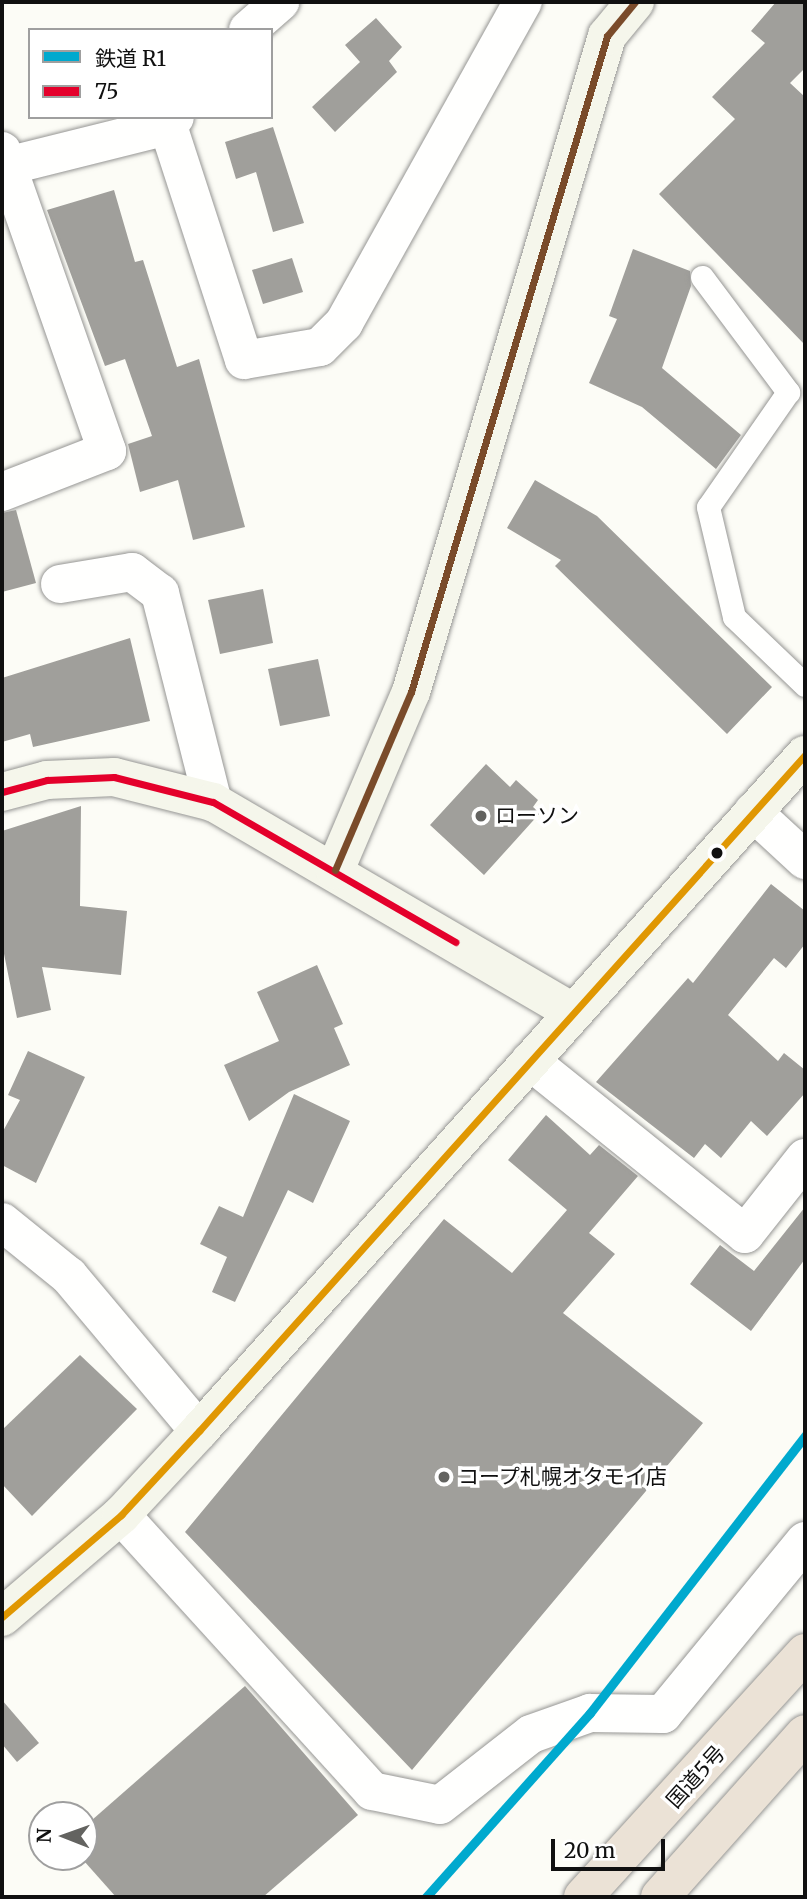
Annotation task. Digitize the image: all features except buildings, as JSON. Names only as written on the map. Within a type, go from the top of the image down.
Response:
[{"type":"highway","name":"国道5号","points":[[583,1897],[805,1653]]},
{"type":"highway","points":[[660,1897],[805,1734]]},
{"type":"street","points":[[2,492],[107,451],[7,176],[172,122],[244,360],[320,347],[344,323],[523,2]]},
{"type":"street","points":[[335,870],[411,692],[607,36],[635,2]]},
{"type":"street","points":[[60,584],[132,572],[160,593],[212,802]]},
{"type":"street","points":[[2,1616],[121,1515],[805,755]]},
{"type":"street","points":[[2,792],[47,780],[114,776],[212,802],[335,870],[572,1012]]},
{"type":"street","points":[[753,812],[805,860]]},
{"type":"street","points":[[530,1061],[745,1234],[805,1157]]},
{"type":"street","points":[[2,1222],[69,1276],[199,1431]]},
{"type":"street","points":[[121,1515],[372,1791],[440,1805],[531,1734],[590,1713],[663,1714],[805,1541]]},
{"type":"lane","points":[[702,277],[788,392],[708,508],[734,617],[805,685]]},
{"type":"rail line","name":"R1","points":[[426,1897],[590,1713],[805,1436]]},
{"type":"transit line","points":[[335,870],[411,692],[607,36],[635,2]]},
{"type":"transit line","points":[[2,1617],[121,1515],[805,755]]},
{"type":"transit line","name":"75","points":[[2,792],[47,780],[114,777],[213,802],[455,942]]},
{"type":"place","name":"ローソン","points":[[481,816]]},
{"type":"place","name":"コープ札幌オタモイ店","points":[[444,1477]]}]
